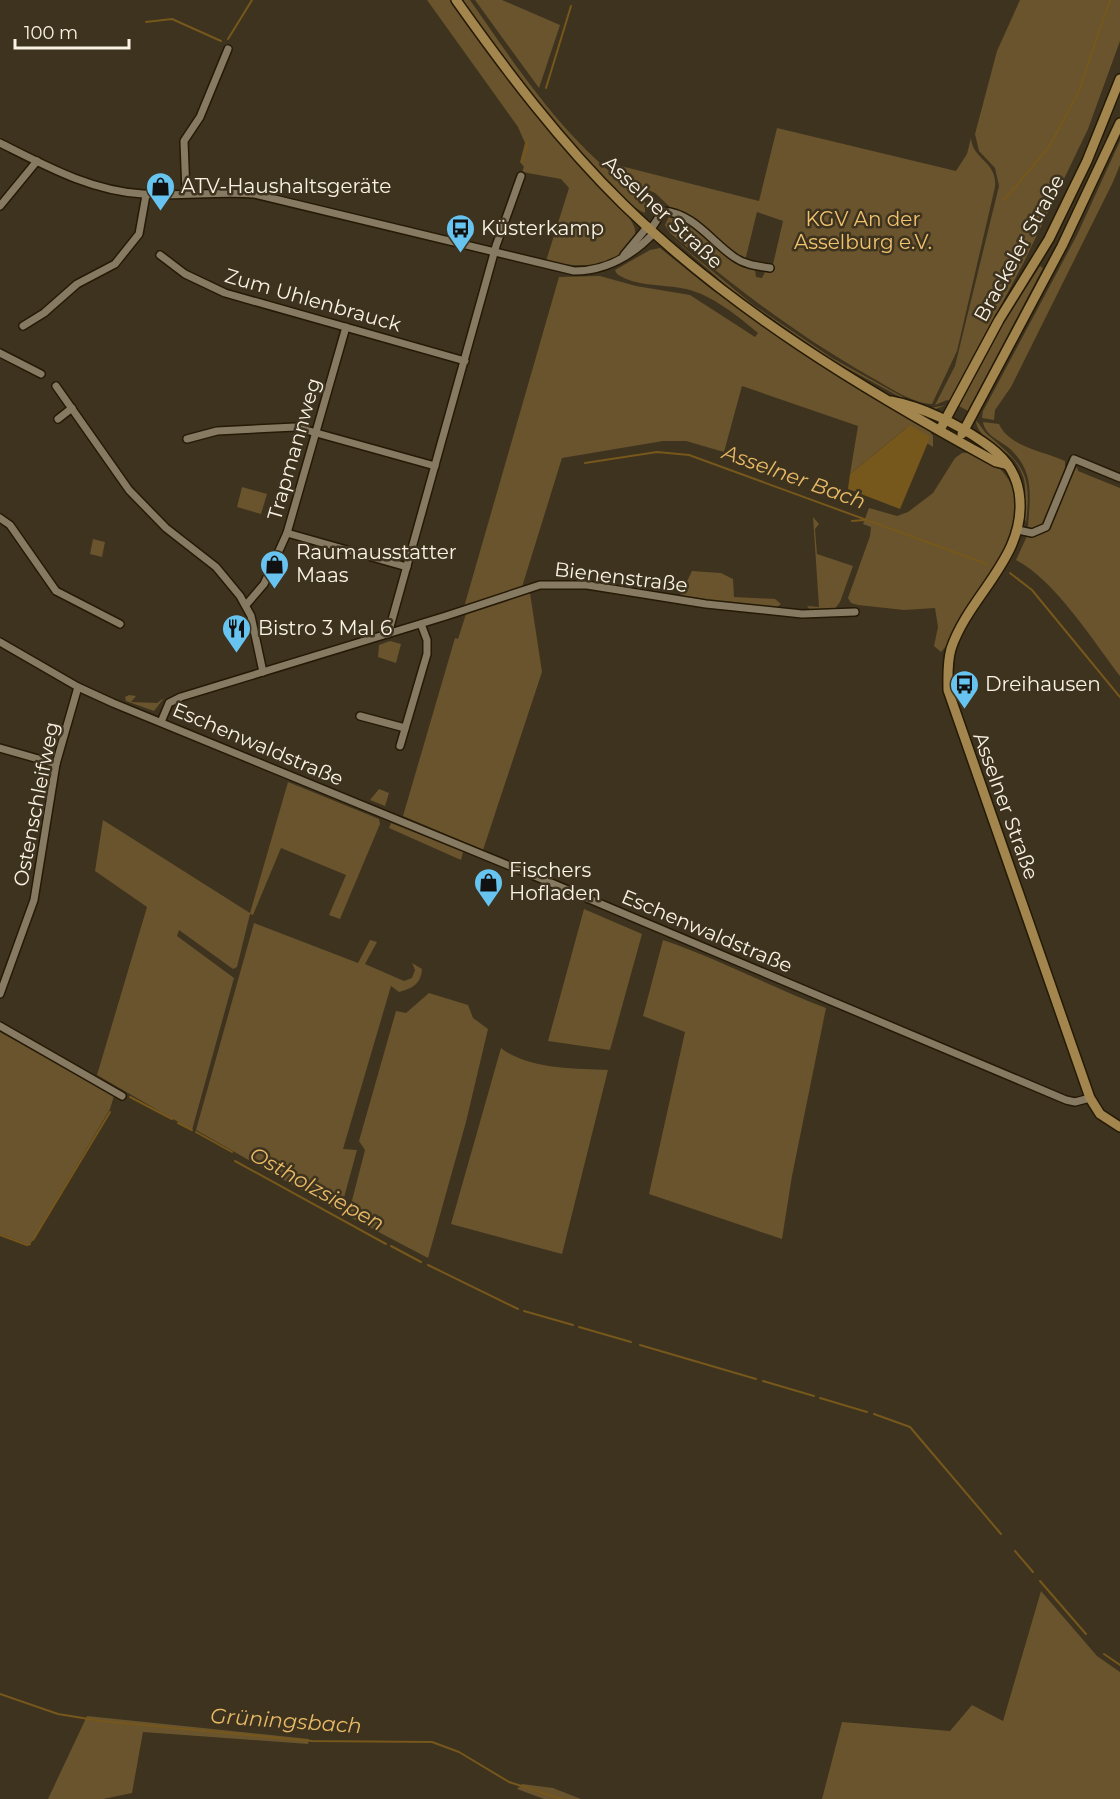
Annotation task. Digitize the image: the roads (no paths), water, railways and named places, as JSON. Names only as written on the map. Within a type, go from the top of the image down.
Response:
[{"type":"main road","name":"Asselner Straße","points":[[456,0],[538,111],[588,167],[651,229],[756,315],[940,431],[996,462],[1008,465]]},
{"type":"main road","name":"Brackeler Straße","points":[[940,431],[999,320],[1049,238],[1087,161],[1120,79]]},
{"type":"main road","name":"Brackeler Straße","points":[[959,442],[1062,246],[1120,123]]},
{"type":"main road","name":"Asselner Straße","points":[[891,401],[905,404],[945,421],[992,448],[1008,465],[1019,491],[1021,508],[1018,530],[1009,552],[955,640],[949,661],[948,690],[1090,1098]]},
{"type":"main road","points":[[1090,1098],[1100,1114],[1120,1127]]},
{"type":"street","points":[[186,193],[184,141],[200,117],[228,49]]},
{"type":"street","points":[[0,143],[69,176],[108,190],[146,195],[254,194],[574,271],[604,268],[622,258],[651,229],[663,211],[678,213],[734,258],[749,265],[770,268]]},
{"type":"street","points":[[0,206],[37,161]]},
{"type":"street","points":[[388,634],[495,253],[521,176]]},
{"type":"street","points":[[23,326],[44,313],[77,284],[115,264],[139,234],[146,195]]},
{"type":"street","name":"Zum Uhlenbrauck","points":[[160,255],[185,274],[225,293],[465,361]]},
{"type":"street","name":"Trapmannweg","points":[[246,605],[264,584],[287,533],[346,327]]},
{"type":"street","points":[[0,353],[41,374]]},
{"type":"street","points":[[56,386],[129,490],[155,518],[216,567],[246,605],[255,629],[263,672]]},
{"type":"street","points":[[57,419],[72,408]]},
{"type":"street","points":[[187,439],[217,431],[295,427],[435,466]]},
{"type":"street","points":[[1018,530],[1032,533],[1046,527],[1074,459],[1120,478]]},
{"type":"street","points":[[0,518],[10,525],[56,591],[120,624]]},
{"type":"street","points":[[287,533],[407,567]]},
{"type":"street","name":"Bienenstraße","points":[[161,722],[169,704],[174,700],[548,584],[587,585],[706,604],[802,614],[855,612]]},
{"type":"street","points":[[400,746],[427,654],[427,640],[421,624]]},
{"type":"street","name":"Eschenwaldstraße","points":[[0,642],[78,687],[161,722],[1075,1102],[1090,1098]]},
{"type":"street","name":"Ostenschleifweg","points":[[0,994],[34,900],[56,764],[78,687]]},
{"type":"street","points":[[360,716],[405,728]]},
{"type":"street","points":[[0,748],[56,764]]},
{"type":"street","points":[[0,1026],[122,1096]]},
{"type":"waterway","points":[[228,39],[252,0]]},
{"type":"waterway","points":[[1004,200],[1049,147],[1079,91],[1110,0]]},
{"type":"waterway","points":[[546,88],[571,6]]},
{"type":"waterway","points":[[146,22],[172,19],[221,41]]},
{"type":"waterway","points":[[522,162],[528,142]]},
{"type":"waterway","name":"Asselner Bach","points":[[585,463],[657,452],[689,455],[987,564]]},
{"type":"waterway","name":"Asselner Bach","points":[[852,521],[864,520]]},
{"type":"waterway","points":[[1010,573],[1032,590],[1120,697]]},
{"type":"waterway","name":"Ostholzsiepen","points":[[130,1097],[172,1119]]},
{"type":"waterway","name":"Ostholzsiepen","points":[[33,1240],[110,1112]]},
{"type":"waterway","name":"Ostholzsiepen","points":[[178,1123],[192,1130]]},
{"type":"waterway","name":"Ostholzsiepen","points":[[196,1132],[232,1152]]},
{"type":"waterway","name":"Ostholzsiepen","points":[[235,1161],[386,1244]]},
{"type":"waterway","name":"Ostholzsiepen","points":[[0,1235],[27,1245],[30,1244]]},
{"type":"waterway","name":"Ostholzsiepen","points":[[391,1246],[421,1262]]},
{"type":"waterway","name":"Ostholzsiepen","points":[[428,1265],[518,1309]]},
{"type":"waterway","name":"Ostholzsiepen","points":[[524,1311],[573,1325]]},
{"type":"waterway","name":"Ostholzsiepen","points":[[579,1327],[631,1342]]},
{"type":"waterway","name":"Ostholzsiepen","points":[[640,1345],[756,1379]]},
{"type":"waterway","name":"Ostholzsiepen","points":[[763,1381],[814,1396]]},
{"type":"waterway","name":"Ostholzsiepen","points":[[820,1398],[867,1412]]},
{"type":"waterway","name":"Ostholzsiepen","points":[[874,1414],[910,1427],[1001,1534]]},
{"type":"waterway","name":"Ostholzsiepen","points":[[1015,1551],[1033,1572]]},
{"type":"waterway","name":"Ostholzsiepen","points":[[1040,1581],[1086,1634]]},
{"type":"waterway","name":"Ostholzsiepen","points":[[1104,1654],[1120,1665]]},
{"type":"waterway","name":"Grüningsbach","points":[[0,1694],[58,1714],[101,1721],[312,1741],[432,1742],[459,1752],[509,1782],[562,1799]]},
{"type":"place","name":"ATV-Haushaltsgeräte","points":[[160,212]]},
{"type":"place","name":"Küsterkamp","points":[[460,254]]},
{"type":"place","name":"Raumausstatter Maas","points":[[275,590]]},
{"type":"place","name":"Bistro 3 Mal 6","points":[[237,654]]},
{"type":"place","name":"Dreihausen","points":[[964,710]]},
{"type":"place","name":"Fischers Hofladen","points":[[488,908]]},
{"type":"park label","name":"KGV An der Asselburg e.V.","points":[[863,230]]}]
